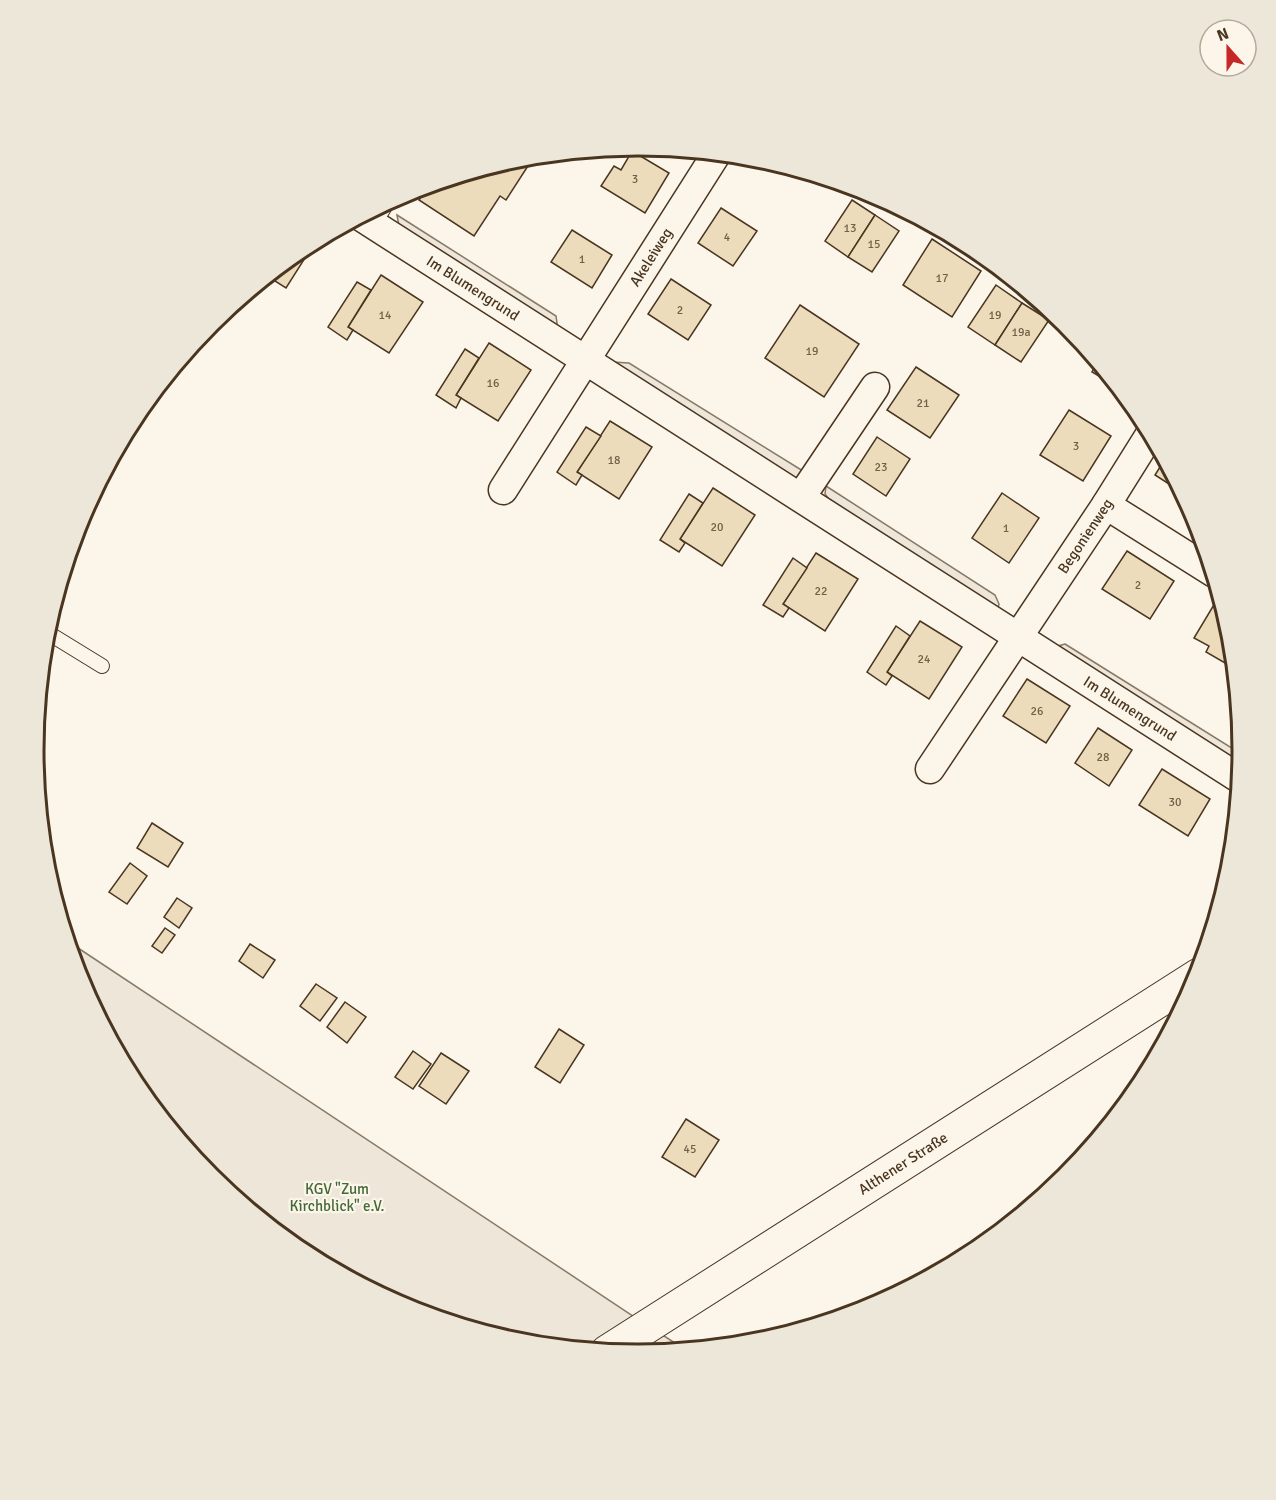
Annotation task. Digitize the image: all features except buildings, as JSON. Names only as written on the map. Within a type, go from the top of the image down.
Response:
[{"type":"main road","name":"Althener Straße","points":[[620,1344],[1184,985]]},
{"type":"street","name":"Akeleiweg","points":[[585,360],[712,161]]},
{"type":"street","name":"Im Blumengrund","points":[[368,221],[1231,774]]},
{"type":"street","points":[[503,490],[585,360]]},
{"type":"street","points":[[801,497],[874,387]]},
{"type":"street","name":"Begonienweg","points":[[1018,639],[1146,442]]},
{"type":"street","points":[[1106,505],[1203,566]]},
{"type":"street","points":[[930,769],[1018,639]]},
{"type":"lane","points":[[55,637],[102,666]]},
{"type":"green space","points":[[397,215],[556,316],[558,330],[399,226]]},
{"type":"green space","points":[[612,362],[629,363],[803,471],[796,480]]},
{"type":"green space","points":[[826,486],[995,595],[999,604],[998,608],[829,499],[825,494]]},
{"type":"green space","points":[[1065,644],[1232,748],[1230,758],[1055,651],[1058,646]]},
{"type":"green space","name":"KGV \"Zum Kirchblick\" e.V.","points":[[78,948],[675,1343],[599,1343],[522,1333],[484,1324],[410,1299],[341,1265],[308,1244],[246,1197],[191,1142],[166,1112],[123,1047],[105,1013]]}]
